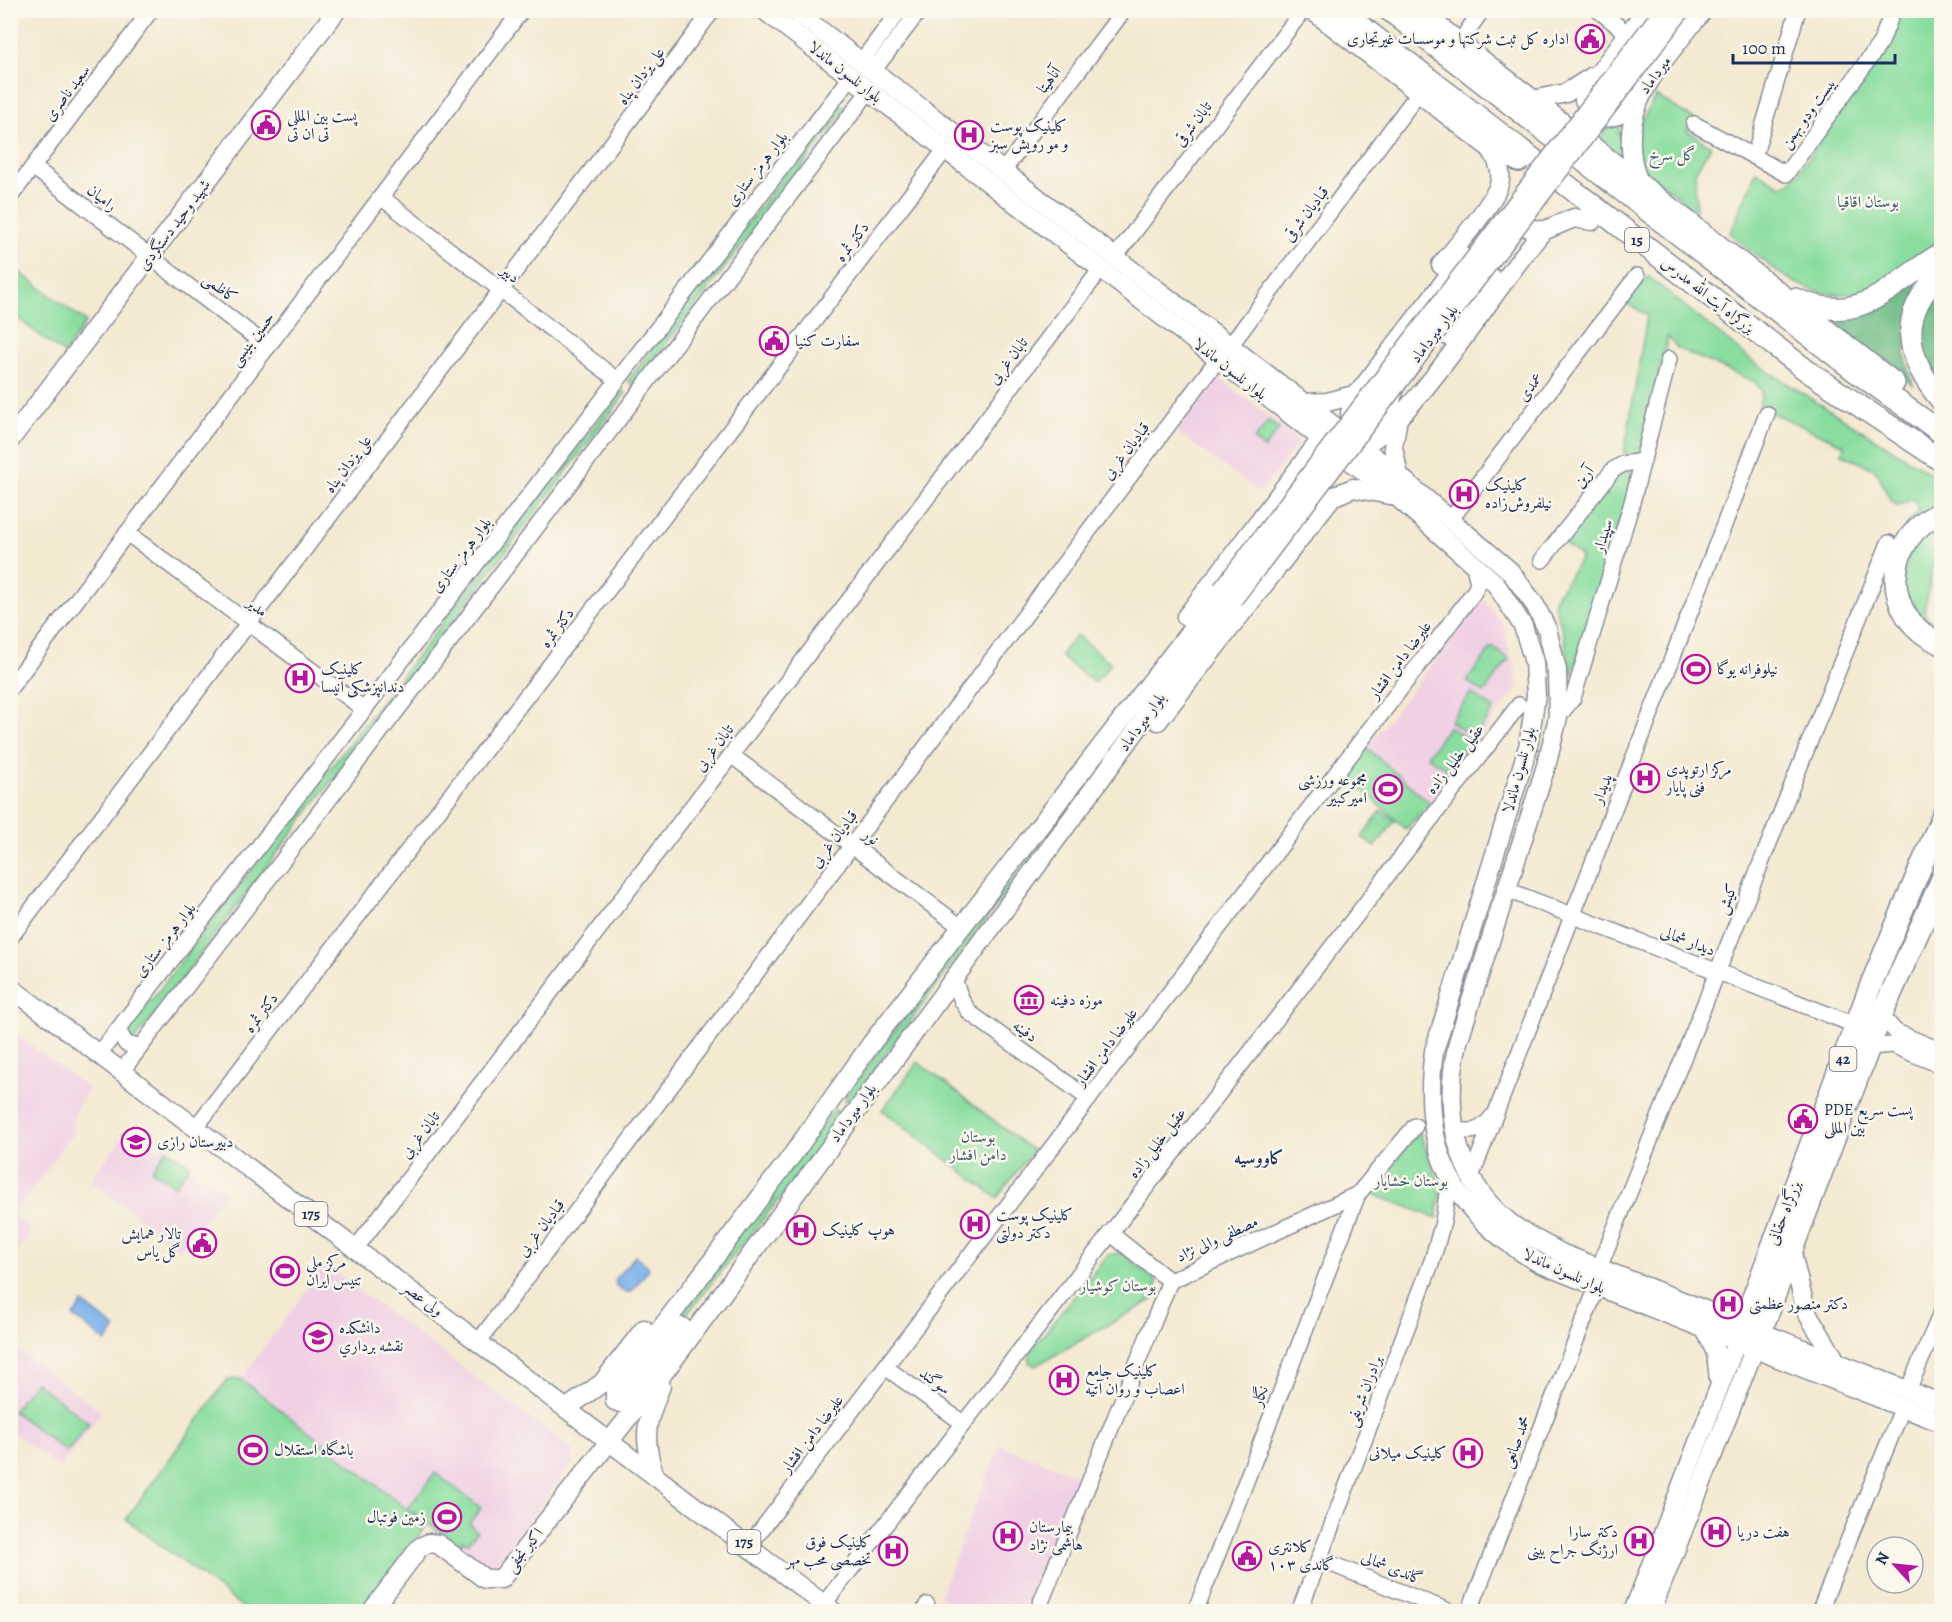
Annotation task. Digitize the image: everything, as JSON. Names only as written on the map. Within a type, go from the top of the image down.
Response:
[{"type":"highway","name":"بزرگراه آیت الله مدرس","points":[[1340,10],[1797,363],[1884,425],[1941,461]]},
{"type":"highway","name":"بزرگراه آیت الله مدرس","points":[[1389,10],[1827,350],[1941,433]]},
{"type":"highway","points":[[1416,10],[1911,396],[1941,416]]},
{"type":"highway","points":[[1308,12],[1488,145],[1527,165],[1592,221],[1831,402],[1884,425]]},
{"type":"highway","points":[[1762,279],[1803,303],[1825,309],[1846,310],[1878,297],[1941,253]]},
{"type":"highway","points":[[1941,273],[1923,292],[1916,307],[1910,337],[1912,354],[1920,371],[1941,401]]},
{"type":"highway","points":[[1941,512],[1928,518],[1911,533],[1900,556],[1895,577],[1902,611],[1922,633],[1941,644]]},
{"type":"highway","name":"بزرگراه حقانی","points":[[1745,1332],[1855,1025],[1941,817]]},
{"type":"highway","name":"بزرگراه حقانی","points":[[1745,1332],[1791,1250],[1881,1016],[1941,879]]},
{"type":"main road","name":"شهید وحید دستگردی","points":[[10,440],[337,10]]},
{"type":"main road","name":"بلوار نلسون ماندلا","points":[[764,10],[792,16],[868,63],[1003,171],[1108,263]]},
{"type":"main road","points":[[1638,98],[1611,117],[1600,117],[1590,111],[1585,96],[1601,70],[1646,10]]},
{"type":"main road","name":"بلوار میرداماد","points":[[1631,65],[1664,10]]},
{"type":"main road","name":"بلوار میرداماد","points":[[729,1280],[697,1308],[626,1400],[620,1403],[615,1401],[613,1392],[624,1376],[962,927],[1032,836],[1227,594],[1631,65],[1681,10]]},
{"type":"main road","name":"میرداماد","points":[[1639,183],[1632,166],[1629,144],[1638,98],[1702,11]]},
{"type":"main road","name":"بلوار نلسون ماندلا","points":[[868,63],[869,91],[945,150],[1108,263],[1224,353],[1338,452],[1365,458],[1399,476],[1510,571],[1535,605],[1546,629],[1556,663],[1559,683],[1558,717],[1547,763],[1454,1060],[1450,1102],[1454,1128],[1471,1177],[1484,1196],[1508,1222],[1561,1253],[1905,1399],[1941,1404]]},
{"type":"main road","points":[[1543,231],[1522,226],[1506,231],[1399,369],[1392,403],[1383,418],[1370,425],[1356,421],[1350,414],[1350,406],[1358,394],[1569,118],[1631,65]]},
{"type":"main road","points":[[1399,476],[1393,447],[1398,417],[1412,386],[1594,139],[1631,65]]},
{"type":"main road","points":[[1533,100],[1566,93],[1601,70]]},
{"type":"main road","points":[[1340,399],[1496,191],[1500,172],[1488,145]]},
{"type":"main road","points":[[1365,458],[1372,442],[1418,396],[1543,231],[1574,218],[1592,221]]},
{"type":"main road","name":"بلوار نلسون ماندلا","points":[[1224,353],[1304,403],[1365,458],[1396,496],[1501,590],[1523,626],[1534,662],[1536,695],[1525,756],[1434,1050],[1429,1093],[1431,1117],[1437,1152],[1449,1179],[1471,1210],[1498,1237],[1541,1264],[1704,1329],[1745,1332],[1836,1361],[1905,1399],[1941,1423]]},
{"type":"main road","points":[[1304,403],[1340,399],[1358,394]]},
{"type":"main road","points":[[1032,836],[1050,796],[1321,439]]},
{"type":"main road","points":[[1075,814],[1110,784],[1332,497],[1347,490],[1360,488],[1396,496]]},
{"type":"main road","points":[[1278,496],[1291,491],[1304,495],[1311,509],[1310,523]]},
{"type":"main road","name":"بلوار میرداماد","points":[[614,1442],[729,1280],[954,980],[1075,814],[1227,594]]},
{"type":"main road","name":"ولی عصر","points":[[10,987],[614,1442],[829,1608]]},
{"type":"main road","points":[[845,1081],[836,1102],[844,1110],[849,1109],[878,1080]]},
{"type":"main road","points":[[567,1408],[602,1383],[694,1265],[723,1246]]},
{"type":"main road","points":[[1791,1250],[1806,1311],[1836,1361]]},
{"type":"main road","points":[[1704,1329],[1716,1353],[1719,1387]]},
{"type":"main road","name":"بزرگراه حقانی","points":[[1633,1611],[1719,1387],[1745,1332]]},
{"type":"main road","name":"بزرگراه حقانی","points":[[1651,1611],[1745,1332]]},
{"type":"main road","points":[[654,1474],[646,1449],[646,1426],[672,1362]]},
{"type":"main road","name":"اکبر نجفی","points":[[371,1611],[420,1547],[429,1543],[438,1544],[485,1579],[501,1579],[614,1442]]},
{"type":"street","name":"سعید ناصری","points":[[10,197],[151,10]]},
{"type":"street","name":"حسین بنیسی","points":[[10,688],[522,10]]},
{"type":"street","name":"علی یزدان پناه","points":[[10,938],[713,10]]},
{"type":"street","points":[[868,63],[900,10]]},
{"type":"street","points":[[868,63],[920,10]]},
{"type":"street","name":"آناهیتا","points":[[1003,171],[1124,10]]},
{"type":"street","points":[[1466,33],[1482,10]]},
{"type":"street","points":[[1598,10],[1628,34]]},
{"type":"street","points":[[1694,124],[1754,157],[1798,10]]},
{"type":"street","name":"بیست ودو بهمن","points":[[1754,157],[1786,174],[1881,42],[1893,10]]},
{"type":"street","name":"تابان شرقی","points":[[1108,263],[1308,12]]},
{"type":"street","name":"بلوار هرمز ستاری","points":[[99,1054],[835,97],[868,63]]},
{"type":"street","points":[[122,1071],[869,91]]},
{"type":"street","points":[[835,97],[848,103],[853,112]]},
{"type":"street","name":"قبادیان شرقی","points":[[1224,353],[1412,104]]},
{"type":"street","name":"دکتر ثمره","points":[[196,1127],[945,150]]},
{"type":"street","name":"رامیان","points":[[33,167],[150,257]]},
{"type":"street","name":"دبیر","points":[[381,197],[617,380]]},
{"type":"street","name":"کاظمی","points":[[150,257],[268,347]]},
{"type":"street","name":"تابان غربی","points":[[356,1248],[1108,263]]},
{"type":"street","name":"عمدی","points":[[1451,519],[1637,276]]},
{"type":"street","name":"قبادیان غربی","points":[[479,1341],[1224,353]]},
{"type":"street","name":"سپیدار","points":[[1558,717],[1573,698],[1643,461],[1669,359]]},
{"type":"street","name":"پدیدار","points":[[1471,1177],[1767,414]]},
{"type":"street","name":"آرین","points":[[1542,560],[1613,470],[1623,464],[1643,461]]},
{"type":"street","name":"مدیر","points":[[128,533],[365,710]]},
{"type":"street","name":"کیش","points":[[1599,1268],[1889,543]]},
{"type":"street","name":"علیرضا دامن افشار","points":[[749,1546],[1474,592],[1478,584],[1474,565]]},
{"type":"street","name":"عقیل خلیل زاده","points":[[829,1608],[963,1423],[1519,705]]},
{"type":"street","name":"نور","points":[[731,755],[962,927]]},
{"type":"street","name":"دیدار شمالی","points":[[1507,890],[1855,1025]]},
{"type":"street","name":"دفینه","points":[[954,980],[962,1001],[970,1013],[1089,1099]]},
{"type":"street","points":[[1881,1016],[1896,1032],[1941,1051]]},
{"type":"street","points":[[118,1030],[126,1044],[140,1047]]},
{"type":"street","points":[[1869,1047],[1892,1045],[1941,1066]]},
{"type":"street","points":[[1454,1128],[1470,1132],[1478,1131],[1496,1113]]},
{"type":"street","name":"مصطفی والی نژاد","points":[[1037,1611],[1170,1281],[1358,1194],[1415,1126]]},
{"type":"street","name":"برادران شریفی","points":[[1299,1611],[1432,1261],[1443,1222],[1449,1179]]},
{"type":"street","name":"نگار","points":[[1195,1611],[1358,1194]]},
{"type":"street","points":[[1110,1233],[1170,1281]]},
{"type":"street","name":"محمد صانعی","points":[[1469,1611],[1597,1287]]},
{"type":"street","points":[[1819,1611],[1941,1311]]},
{"type":"street","name":"سوگند","points":[[885,1367],[963,1423]]},
{"type":"street","name":"گاندی شمالی","points":[[1319,1559],[1451,1611]]},
{"type":"shaded area","points":[[1220,379],[1295,436],[1296,446],[1260,493],[1177,432],[1215,381]]},
{"type":"shaded area","points":[[1483,599],[1503,624],[1519,686],[1430,803],[1367,748]]},
{"type":"shaded area","points":[[10,1030],[90,1089],[78,1104],[72,1121],[73,1133],[14,1214],[32,1232],[11,1260]]},
{"type":"shaded area","points":[[130,1128],[159,1151],[164,1146],[225,1192],[180,1250],[90,1180]]},
{"type":"shaded area","points":[[325,1265],[572,1450],[573,1463],[491,1570],[484,1570],[241,1379]]},
{"type":"shaded area","points":[[10,1344],[102,1412],[60,1468],[11,1431]]},
{"type":"shaded area","name":"بیمارستان هاشمی نژاد","points":[[1000,1445],[1078,1476],[1023,1611],[976,1611],[939,1597]]},
{"type":"green space","name":"بوستان اقاقیا","points":[[1902,11],[1941,11],[1941,244],[1896,276],[1876,287],[1846,294],[1809,289],[1776,271],[1730,234],[1756,171],[1781,186],[1791,182],[1883,55]]},
{"type":"green space","name":"گل سرخ","points":[[1656,96],[1695,119],[1687,131],[1711,146],[1695,172],[1696,211],[1646,171],[1641,161],[1637,142],[1641,123]]},
{"type":"green space","points":[[839,103],[846,109],[634,386],[628,381]]},
{"type":"green space","points":[[1613,119],[1618,123],[1624,163],[1596,145]]},
{"type":"green space","points":[[10,265],[86,322],[64,354],[11,313]]},
{"type":"green space","points":[[1931,265],[1905,354],[1913,385],[1819,315]]},
{"type":"green space","points":[[1648,276],[1756,364],[1941,480],[1941,506],[1906,525],[1919,510],[1913,499],[1897,506],[1890,499],[1876,470],[1842,454],[1844,445],[1759,407],[1762,391],[1755,382],[1678,349],[1668,337],[1639,458],[1624,454],[1647,315],[1626,303]]},
{"type":"green space","points":[[1941,281],[1941,398],[1917,342],[1925,310]]},
{"type":"green space","points":[[622,390],[626,393],[135,1040],[127,1038],[127,1032]]},
{"type":"green space","points":[[1269,421],[1279,429],[1264,449],[1254,440]]},
{"type":"green space","points":[[1635,471],[1572,675],[1563,632],[1553,601],[1582,557],[1563,543],[1617,472]]},
{"type":"green space","points":[[1941,519],[1941,550],[1933,565],[1924,613],[1928,620],[1941,627],[1941,634],[1923,625],[1901,590],[1911,545]]},
{"type":"green space","points":[[1076,635],[1111,663],[1095,683],[1060,656]]},
{"type":"green space","points":[[1492,647],[1509,659],[1484,693],[1467,681]]},
{"type":"green space","points":[[1471,693],[1494,709],[1474,738],[1450,721]]},
{"type":"green space","points":[[1449,726],[1470,741],[1449,771],[1427,756]]},
{"type":"green space","name":"مجموعه ورزشی امیرکبیر","points":[[1367,748],[1430,803],[1406,829],[1346,775]]},
{"type":"green space","points":[[1074,793],[1079,795],[852,1099],[845,1101],[846,1095]]},
{"type":"green space","points":[[1381,811],[1395,821],[1375,847],[1362,837]]},
{"type":"green space","name":"بوستان دامن افشار","points":[[918,1062],[1033,1151],[997,1198],[882,1110]]},
{"type":"green space","points":[[835,1109],[840,1116],[846,1116],[649,1361],[619,1387]]},
{"type":"green space","name":"بوستان خشایار","points":[[1419,1131],[1441,1188],[1437,1218],[1369,1193]]},
{"type":"green space","points":[[167,1149],[190,1165],[175,1186],[152,1170]]},
{"type":"green space","name":"بوستان کوشیار","points":[[1122,1252],[1157,1282],[1154,1299],[1035,1366],[1029,1362],[1030,1351],[1108,1255]]},
{"type":"green space","name":"باشگاه استقلال","points":[[241,1379],[427,1525],[362,1611],[249,1612],[126,1519],[227,1380]]},
{"type":"green space","points":[[35,1382],[89,1423],[67,1452],[13,1411]]},
{"type":"green space","name":"زمین فوتبال","points":[[435,1473],[481,1508],[469,1524],[477,1531],[468,1543],[463,1540],[459,1546],[408,1508]]},
{"type":"water","points":[[635,1256],[647,1265],[648,1270],[631,1292],[625,1292],[616,1285],[615,1279]]},
{"type":"water","points":[[83,1303],[116,1329],[106,1342],[73,1316]]},
{"type":"place","name":"اداره کل ثبت شرکتها و موسسات غیرتجاری","points":[[1590,39]]},
{"type":"place","name":"پست بین المللی تی ان تی","points":[[266,125]]},
{"type":"place","name":"کلینیک پوست و مو رویش سبز","points":[[969,135]]},
{"type":"place","name":"سفارت کنیا","points":[[774,341]]},
{"type":"place","name":"کلینیک نیلفروش‌زاده","points":[[1464,494]]},
{"type":"place","name":"نیلوفرانه یوگا","points":[[1696,669]]},
{"type":"place","name":"کلینیک دندانپزشکی آنیسا","points":[[300,678]]},
{"type":"place","name":"مرکز ارتوپدی فنی پایار","points":[[1645,778]]},
{"type":"place","name":"مجموعه ورزشی امیرکبیر","points":[[1388,789]]},
{"type":"place","name":"موزه دفینه","points":[[1029,1000]]},
{"type":"place","name":"PDE پست سریع بین المللی","points":[[1803,1119]]},
{"type":"place","name":"دبیرستان رازی","points":[[136,1142]]},
{"type":"place","name":"کلینیک پوست دکتر دولتى","points":[[975,1224]]},
{"type":"place","name":"هوپ کلینیک","points":[[801,1230]]},
{"type":"place","name":"تالار همایش گل یاس","points":[[202,1243]]},
{"type":"place","name":"مرکز ملی تنیس ایران","points":[[285,1271]]},
{"type":"place","name":"دکتر منصور عظمتی","points":[[1728,1304]]},
{"type":"place","name":"دانشكده نقشه برداري","points":[[318,1337]]},
{"type":"place","name":"کلینیک جامع اعصاب و روان آتیه","points":[[1064,1380]]},
{"type":"place","name":"باشگاه استقلال","points":[[253,1450]]},
{"type":"place","name":"کلینیک میلانی","points":[[1468,1453]]},
{"type":"place","name":"زمین فوتبال","points":[[447,1517]]},
{"type":"place","name":"هفت دریا","points":[[1716,1532]]},
{"type":"place","name":"بیمارستان هاشمی نژاد","points":[[1008,1536]]},
{"type":"place","name":"دکتر سارا ارژنگ جراح بینی","points":[[1639,1541]]},
{"type":"place","name":"کلینیک فوق تخصصی محب مهر","points":[[893,1551]]},
{"type":"place","name":"کلانتری ۱۰۳ گاندی","points":[[1247,1556]]},
{"type":"district","name":"کاووسیه","points":[[1259,1158]]}]
